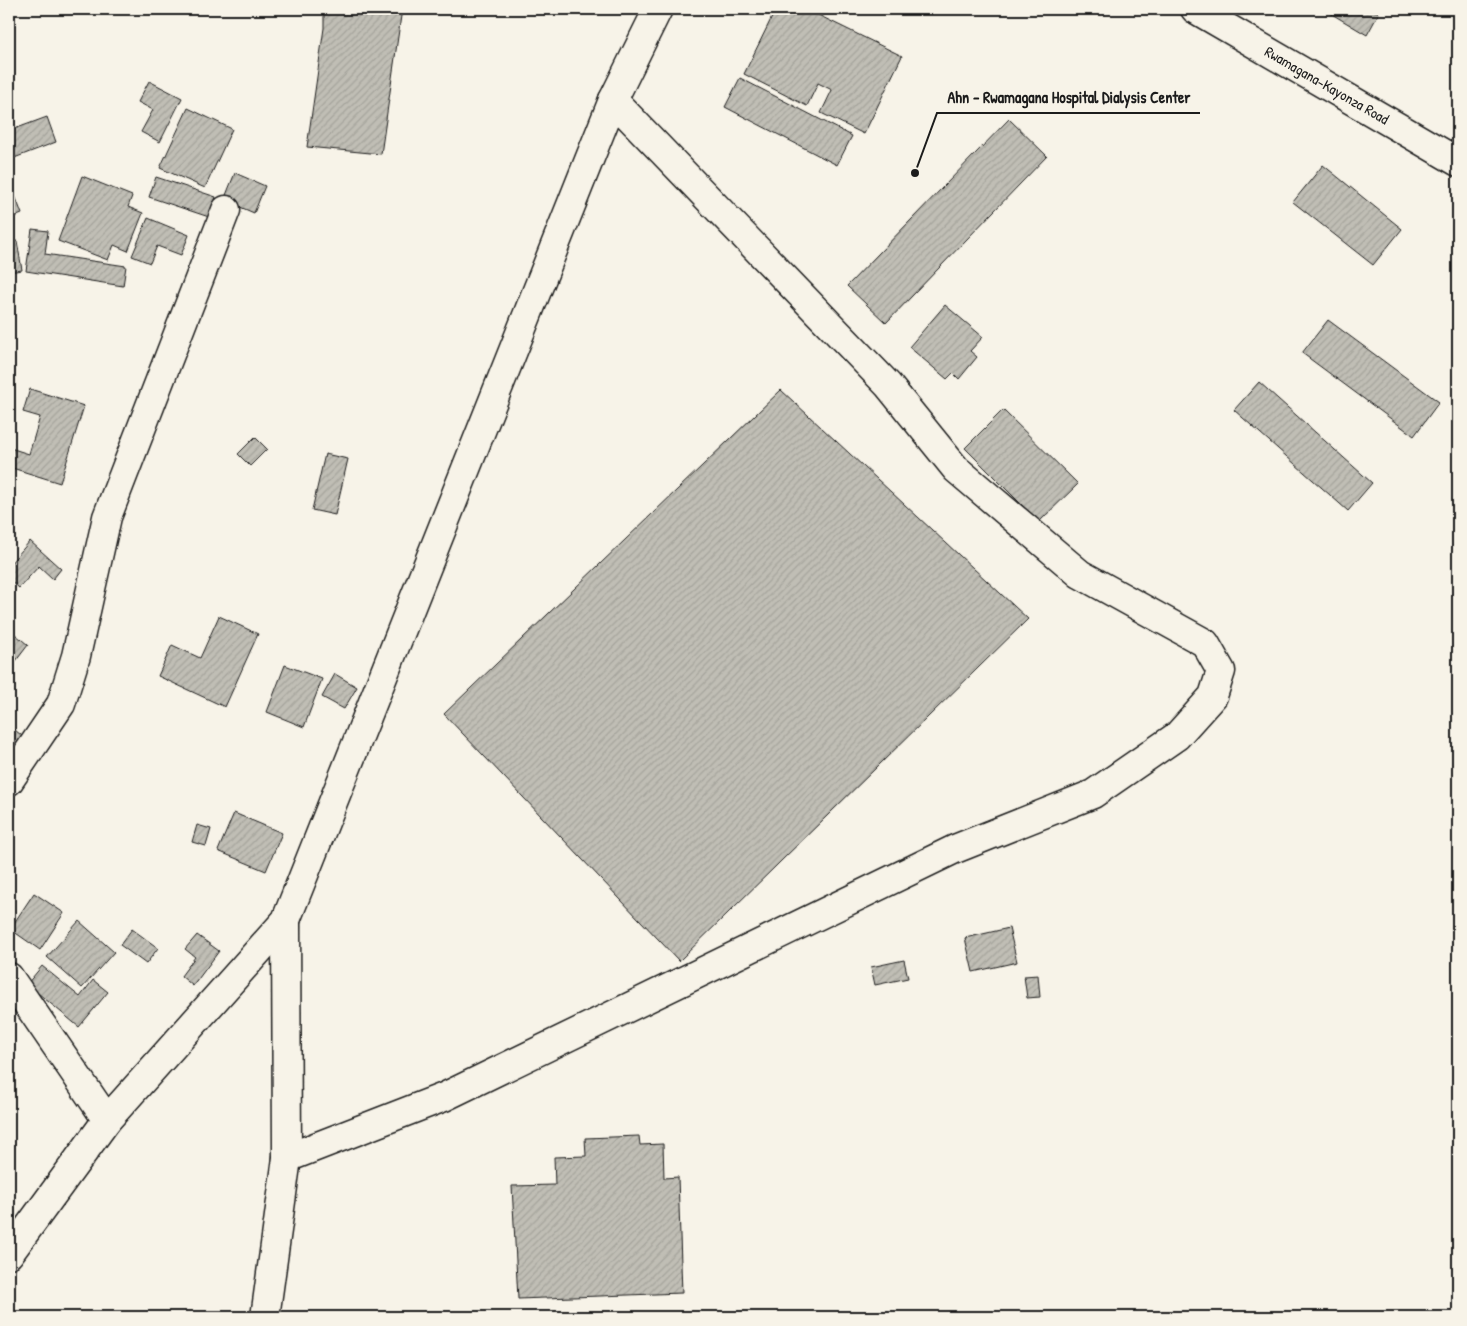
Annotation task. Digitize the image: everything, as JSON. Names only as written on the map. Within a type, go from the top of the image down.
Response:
[{"type":"main road","points":[[9,1254],[107,1120],[286,920],[613,100],[658,9]]},
{"type":"main road","name":"Rwamagana-Kayonza Road","points":[[1195,9],[1458,162]]},
{"type":"main road","points":[[287,1158],[444,1097],[955,849],[1093,794],[1177,736],[1213,696],[1221,671],[1205,643],[1080,574],[956,469],[888,385],[613,100]]},
{"type":"main road","points":[[9,781],[61,704],[76,656],[107,517],[226,210]]},
{"type":"main road","points":[[266,1317],[287,1158],[286,920]]},
{"type":"main road","points":[[9,977],[107,1120]]},
{"type":"building","points":[[324,9],[402,9],[381,154],[307,147],[324,28]]},
{"type":"building","points":[[776,9],[806,9],[902,56],[864,134],[821,113],[832,90],[818,83],[807,106],[744,74]]},
{"type":"building","points":[[1326,9],[1372,9],[1379,13],[1367,35]]},
{"type":"building","points":[[740,78],[852,136],[837,165],[725,107]]},
{"type":"building","points":[[149,81],[182,98],[160,142],[141,132],[153,110],[138,102]]},
{"type":"building","points":[[188,108],[232,129],[205,188],[160,168]]},
{"type":"building","points":[[47,117],[56,142],[9,160],[9,131]]},
{"type":"building","points":[[1009,119],[1047,156],[886,323],[847,286]]},
{"type":"building","points":[[1323,165],[1402,229],[1373,265],[1293,202]]},
{"type":"building","points":[[235,173],[265,186],[254,213],[224,200]]},
{"type":"building","points":[[82,176],[132,196],[128,207],[143,213],[128,251],[114,245],[108,260],[58,241]]},
{"type":"building","points":[[156,177],[216,197],[209,217],[149,197]]},
{"type":"building","points":[[9,180],[22,214],[9,219]]},
{"type":"building","points":[[148,218],[189,235],[181,255],[157,246],[150,263],[132,256]]},
{"type":"building","points":[[32,229],[48,231],[45,254],[126,266],[123,286],[26,271]]},
{"type":"building","points":[[17,241],[22,270],[9,272],[9,242]]},
{"type":"building","points":[[945,305],[983,337],[970,351],[977,357],[959,379],[953,373],[947,379],[909,347]]},
{"type":"building","points":[[1328,320],[1439,402],[1414,436],[1302,353]]},
{"type":"building","points":[[1259,382],[1372,483],[1348,511],[1234,410]]},
{"type":"building","points":[[30,389],[84,406],[60,483],[9,467],[10,448],[29,454],[40,417],[23,412]]},
{"type":"building","points":[[781,390],[1028,619],[679,961],[444,714]]},
{"type":"building","points":[[1003,410],[1078,484],[1039,522],[965,448]]},
{"type":"building","points":[[255,437],[267,449],[250,466],[238,454]]},
{"type":"building","points":[[325,454],[348,459],[335,515],[312,510]]},
{"type":"building","points":[[30,541],[61,569],[53,579],[39,566],[19,588],[9,579],[9,565]]},
{"type":"building","points":[[219,616],[258,634],[225,707],[158,676],[172,645],[200,658]]},
{"type":"building","points":[[9,629],[28,645],[9,670]]},
{"type":"building","points":[[285,665],[322,679],[304,727],[267,712]]},
{"type":"building","points":[[335,674],[357,687],[344,709],[322,697]]},
{"type":"building","points":[[9,725],[27,740],[9,763]]},
{"type":"building","points":[[234,813],[282,833],[266,871],[218,851]]},
{"type":"building","points":[[197,825],[211,829],[206,846],[192,842]]},
{"type":"building","points":[[34,893],[64,913],[40,950],[10,929]]},
{"type":"building","points":[[79,921],[114,952],[82,988],[47,957]]},
{"type":"building","points":[[1009,928],[1017,962],[973,972],[965,938]]},
{"type":"building","points":[[132,929],[158,948],[146,964],[120,945]]},
{"type":"building","points":[[197,935],[219,951],[193,986],[181,976],[195,957],[185,949]]},
{"type":"building","points":[[904,960],[908,978],[875,985],[871,967]]},
{"type":"building","points":[[42,966],[80,997],[93,980],[108,992],[79,1027],[27,984]]},
{"type":"building","points":[[1038,975],[1040,997],[1027,998],[1024,976]]},
{"type":"building","points":[[639,1136],[640,1145],[663,1144],[664,1178],[678,1177],[682,1293],[518,1299],[512,1186],[555,1185],[554,1157],[586,1156],[585,1138]]},
{"type":"place","name":"Ahn - Rwamagana Hospital Dialysis Center","points":[[915,173]]}]
